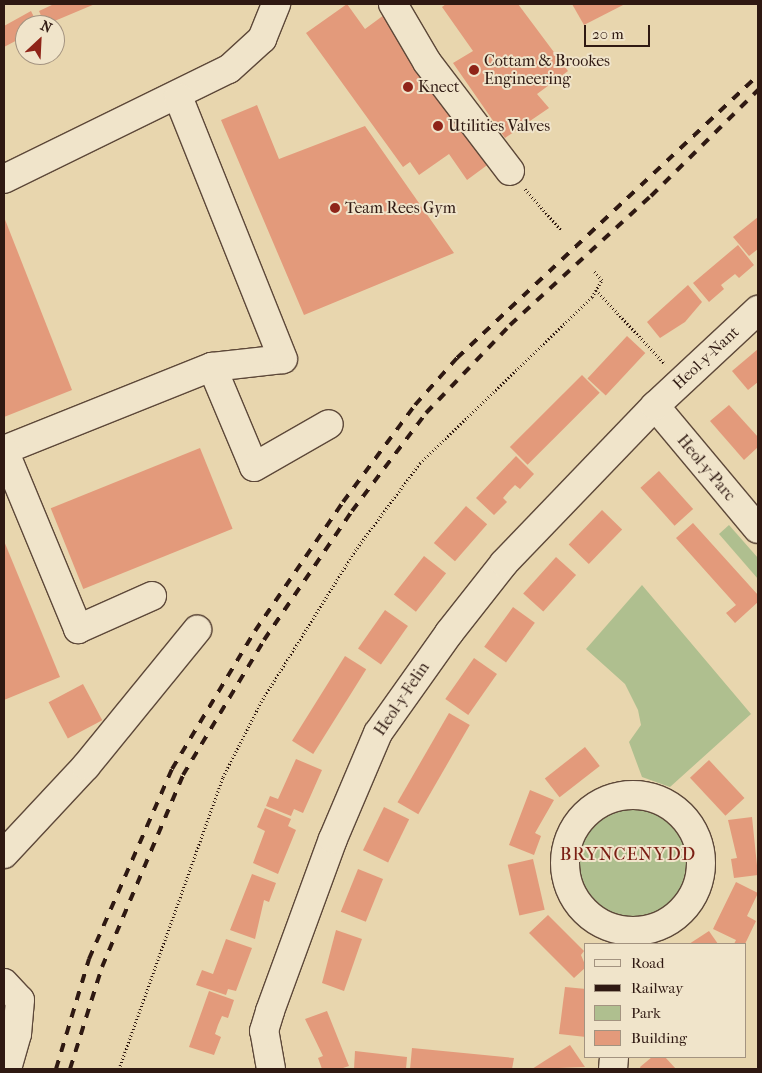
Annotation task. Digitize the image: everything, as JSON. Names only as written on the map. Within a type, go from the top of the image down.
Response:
[{"type":"street","points":[[4,179],[178,97],[246,55],[262,39],[276,4]]},
{"type":"street","points":[[393,4],[427,62],[510,171]]},
{"type":"street","points":[[152,596],[78,628],[4,450],[212,367],[284,359],[178,97]]},
{"type":"street","name":"Heol-y-Nant","points":[[654,406],[758,310]]},
{"type":"street","points":[[212,367],[254,467],[329,424]]},
{"type":"street","name":"Heol-y-Parc","points":[[654,406],[758,529]]},
{"type":"street","name":"Heol-y-Felin","points":[[269,1064],[264,1031],[270,1010],[333,839],[378,733],[443,640],[504,563],[654,406]]},
{"type":"street","points":[[4,854],[86,766],[197,630]]},
{"type":"street","points":[[638,795],[661,801],[679,813],[692,829],[699,849],[700,870],[695,891],[683,909],[666,922],[627,938],[584,910],[570,891],[564,868],[566,845],[582,818],[593,807],[614,797],[638,795]]},
{"type":"street","points":[[4,982],[20,1000],[17,1034],[7,1069]]},
{"type":"path","points":[[510,171],[561,230]]},
{"type":"path","points":[[119,1069],[223,777],[300,636],[357,548],[420,463],[596,290],[602,280],[594,272]]},
{"type":"path","points":[[596,290],[681,381]]},
{"type":"green space","points":[[729,525],[758,558],[758,579],[719,534]]},
{"type":"green space","points":[[642,585],[751,714],[670,787],[642,777],[629,742],[641,725],[638,710],[625,684],[586,649]]},
{"type":"green space","points":[[632,804],[654,808],[673,820],[685,839],[689,861],[685,883],[673,902],[654,914],[632,918],[610,914],[591,902],[579,883],[575,861],[579,839],[591,820],[610,808]]},
{"type":"building","points":[[54,4],[95,4],[65,17],[65,15],[41,15],[39,11]]},
{"type":"building","points":[[347,4],[365,29],[384,15],[490,163],[467,180],[449,154],[419,175],[410,162],[403,167],[306,33]]},
{"type":"building","points":[[446,4],[518,4],[568,71],[537,94],[549,108],[505,138],[453,63],[473,51],[442,7]]},
{"type":"building","points":[[572,4],[625,4],[584,25]]},
{"type":"building","points":[[31,11],[33,15],[24,15]]},
{"type":"building","points":[[15,20],[15,41],[4,47],[4,26]]},
{"type":"building","points":[[257,105],[279,159],[365,126],[454,253],[304,315],[221,120]]},
{"type":"building","points":[[4,217],[72,390],[4,417]]},
{"type":"building","points":[[758,217],[758,249],[749,256],[733,237]]},
{"type":"building","points":[[738,245],[754,265],[739,278],[735,274],[721,285],[724,289],[709,302],[693,283]]},
{"type":"building","points":[[688,285],[702,302],[685,322],[660,338],[647,322]]},
{"type":"building","points":[[627,336],[645,353],[606,395],[587,378]]},
{"type":"building","points":[[758,349],[758,382],[748,390],[732,371]]},
{"type":"building","points":[[582,375],[600,393],[528,465],[510,447]]},
{"type":"building","points":[[729,405],[758,437],[758,447],[744,460],[710,421]]},
{"type":"building","points":[[200,448],[233,529],[83,589],[51,508]]},
{"type":"building","points":[[516,456],[534,474],[520,489],[515,485],[509,491],[503,498],[507,502],[494,515],[476,498]]},
{"type":"building","points":[[659,471],[693,509],[675,526],[640,488]]},
{"type":"building","points":[[466,506],[487,524],[455,561],[434,543]]},
{"type":"building","points":[[602,510],[622,529],[589,564],[569,545]]},
{"type":"building","points":[[693,523],[758,595],[758,602],[735,623],[726,613],[736,605],[676,538]]},
{"type":"building","points":[[4,541],[60,677],[4,700]]},
{"type":"building","points":[[424,556],[446,573],[416,612],[394,595]]},
{"type":"building","points":[[556,557],[576,575],[543,611],[523,593]]},
{"type":"building","points":[[513,607],[535,623],[506,663],[484,647]]},
{"type":"building","points":[[385,610],[408,626],[381,665],[358,649]]},
{"type":"building","points":[[345,656],[366,669],[313,754],[292,741]]},
{"type":"building","points":[[474,658],[497,674],[468,715],[445,699]]},
{"type":"building","points":[[83,684],[102,720],[68,739],[49,702]]},
{"type":"building","points":[[449,713],[470,725],[418,814],[398,802]]},
{"type":"building","points":[[585,747],[600,766],[560,797],[545,778]]},
{"type":"building","points":[[296,759],[322,770],[303,813],[294,809],[291,816],[266,806],[270,796],[278,799]]},
{"type":"building","points":[[709,760],[744,798],[725,816],[690,778]]},
{"type":"building","points":[[530,790],[554,800],[535,833],[541,836],[534,855],[509,845]]},
{"type":"building","points":[[384,807],[409,819],[388,862],[363,850]]},
{"type":"building","points":[[265,808],[291,819],[288,826],[296,830],[278,874],[253,863],[265,831],[257,827]]},
{"type":"building","points":[[752,817],[758,875],[734,878],[731,859],[737,858],[728,820]]},
{"type":"building","points":[[533,859],[545,910],[519,916],[508,865]]},
{"type":"building","points":[[358,869],[383,879],[366,922],[341,912]]},
{"type":"building","points":[[252,874],[276,883],[269,902],[264,900],[255,939],[230,930]]},
{"type":"building","points":[[736,882],[758,893],[747,916],[756,921],[745,943],[734,943],[736,940],[713,929]]},
{"type":"building","points":[[548,915],[584,951],[581,955],[584,969],[574,978],[529,933]]},
{"type":"building","points":[[336,930],[362,939],[344,991],[322,983]]},
{"type":"building","points":[[709,931],[717,943],[691,943]]},
{"type":"building","points":[[226,939],[252,948],[236,991],[228,989],[226,995],[196,985],[202,970],[213,974]]},
{"type":"building","points":[[565,987],[584,989],[584,1037],[559,1034]]},
{"type":"building","points":[[209,991],[234,1000],[228,1018],[222,1016],[218,1025],[215,1034],[221,1037],[214,1055],[189,1047]]},
{"type":"building","points":[[327,1011],[349,1066],[340,1069],[322,1069],[318,1058],[323,1056],[305,1019]]},
{"type":"building","points":[[570,1045],[585,1067],[532,1069],[546,1060]]},
{"type":"building","points":[[412,1048],[514,1058],[512,1069],[410,1069]]},
{"type":"building","points":[[355,1051],[407,1057],[406,1069],[354,1069]]},
{"type":"building","points":[[651,1058],[666,1058],[676,1069],[641,1069],[640,1067]]},
{"type":"railway","points":[[56,1069],[89,959],[172,769],[255,631],[343,502],[415,405],[457,358],[758,75]]},
{"type":"railway","points":[[70,1069],[102,967],[183,775],[264,640],[352,511],[426,413],[510,325],[651,196],[758,90]]},
{"type":"place","name":"Cottam & Brookes Engineering","points":[[474,70]]},
{"type":"place","name":"Knect","points":[[408,87]]},
{"type":"place","name":"Utilities Valves","points":[[438,126]]},
{"type":"place","name":"Team Rees Gym","points":[[335,208]]},
{"type":"district","name":"BRYNCENYDD","points":[[628,855]]}]
